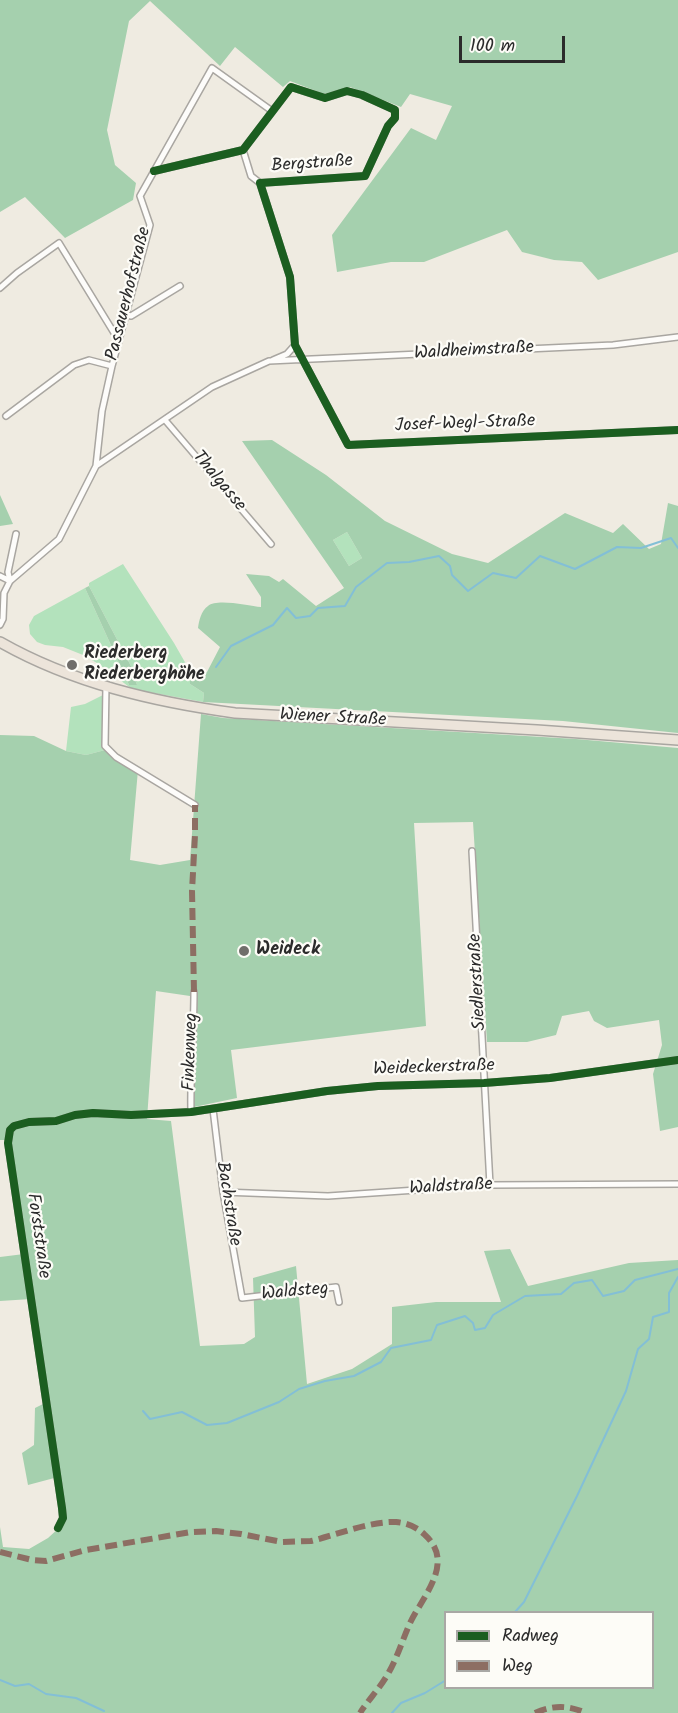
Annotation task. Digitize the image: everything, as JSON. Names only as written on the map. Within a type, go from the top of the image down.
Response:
[{"type":"main road","name":"Wiener Straße","points":[[0,642],[80,678],[195,708],[235,713],[678,740]]},
{"type":"street","name":"Passauerhofstraße","points":[[96,466],[102,411],[112,366],[150,225],[140,196],[212,68],[272,111]]},
{"type":"street","name":"Bergstraße","points":[[272,111],[291,87],[325,98],[347,91],[362,95],[395,110],[395,118],[388,126],[365,176],[260,183],[290,277],[295,345],[303,360]]},
{"type":"street","points":[[154,171],[243,150],[272,111]]},
{"type":"street","points":[[243,150],[251,176],[260,183]]},
{"type":"street","points":[[0,288],[59,243],[119,341]]},
{"type":"street","points":[[127,315],[131,316],[180,286]]},
{"type":"street","name":"Waldheimstraße","points":[[269,361],[613,345],[678,337]]},
{"type":"street","name":"Waldheimstraße","points":[[10,581],[59,539],[96,466],[212,387],[287,354],[295,345]]},
{"type":"street","points":[[6,416],[74,365],[89,360],[112,366]]},
{"type":"street","name":"Josef-Wegl-Straße","points":[[303,360],[348,445],[678,430]]},
{"type":"street","name":"Thalgasse","points":[[165,420],[271,544]]},
{"type":"street","points":[[0,625],[3,619],[4,593],[10,581],[8,572],[16,534]]},
{"type":"street","points":[[0,576],[10,581]]},
{"type":"street","points":[[106,686],[105,746],[116,757],[195,806]]},
{"type":"street","name":"Siedlerstraße","points":[[472,851],[490,1185]]},
{"type":"street","name":"Finkenweg","points":[[191,1112],[190,1072],[194,992]]},
{"type":"street","name":"Weideckerstraße","points":[[191,1112],[307,1094],[378,1086],[484,1083],[550,1078],[678,1060]]},
{"type":"street","name":"Bachstraße","points":[[213,1109],[223,1192],[242,1298]]},
{"type":"street","name":"Forststraße","points":[[58,1528],[63,1518],[63,1509],[8,1143],[10,1130],[14,1126],[29,1122],[56,1121],[75,1115],[93,1113],[191,1112]]},
{"type":"street","name":"Waldstraße","points":[[223,1192],[328,1196],[490,1185],[678,1184]]},
{"type":"street","name":"Waldsteg","points":[[242,1298],[336,1287],[339,1302]]},
{"type":"green space","points":[[0,0],[678,0],[678,252],[598,280],[582,262],[554,260],[522,252],[507,230],[424,262],[391,262],[337,272],[332,235],[411,128],[436,140],[452,106],[410,94],[401,107],[350,87],[324,94],[290,81],[283,87],[235,47],[220,66],[150,1],[129,21],[107,130],[115,165],[136,183],[133,200],[65,238],[25,197],[0,212]]},
{"type":"green space","points":[[272,440],[326,475],[385,521],[452,554],[488,563],[565,513],[613,533],[623,524],[649,549],[661,544],[668,503],[678,506],[678,733],[563,721],[203,702],[204,693],[190,684],[190,671],[207,672],[220,647],[198,628],[201,616],[208,606],[218,603],[261,607],[261,597],[246,574],[269,576],[279,582],[283,579],[316,606],[344,588],[242,441]],"holes":[[[347,532],[362,558],[349,566],[333,540]]]},
{"type":"green space","points":[[0,495],[13,524],[0,526]]},
{"type":"green space","points":[[347,532],[362,558],[349,566],[333,540]]},
{"type":"green space","points":[[123,564],[190,671],[190,684],[204,693],[203,702],[132,689],[83,655],[63,647],[37,642],[30,634],[29,625],[34,616],[85,588],[129,685],[137,685],[132,668],[89,586],[89,583]]},
{"type":"green space","points":[[89,586],[132,668],[137,685],[129,685],[85,588]]},
{"type":"green space","points":[[103,695],[105,750],[86,755],[66,751],[71,707],[85,704]]},
{"type":"green space","points":[[201,714],[223,718],[576,739],[678,748],[678,1127],[660,1131],[653,1074],[662,1045],[659,1020],[607,1028],[594,1021],[589,1011],[562,1016],[556,1035],[527,1042],[487,1042],[473,822],[414,823],[426,1026],[231,1050],[237,1098],[194,1107],[190,996],[156,991],[147,1119],[171,1121],[200,1346],[244,1344],[255,1337],[253,1278],[296,1266],[307,1384],[352,1369],[392,1344],[392,1307],[436,1302],[501,1302],[484,1251],[510,1249],[528,1286],[629,1263],[678,1260],[678,1713],[0,1713],[0,1527],[3,1547],[29,1549],[48,1538],[60,1527],[64,1515],[58,1477],[28,1485],[22,1453],[34,1445],[35,1408],[47,1402],[31,1299],[0,1301],[0,1257],[24,1254],[7,1140],[0,1140],[0,735],[34,736],[66,751],[86,755],[105,750],[138,770],[130,860],[160,865],[190,860]]},
{"type":"waterway","points":[[216,667],[231,646],[273,625],[287,608],[296,618],[310,616],[318,608],[345,606],[356,587],[387,563],[409,562],[439,556],[450,566],[452,575],[468,591],[493,573],[516,578],[540,556],[575,569],[617,547],[641,548],[671,538],[678,548]]},
{"type":"waterway","points":[[143,1411],[150,1419],[182,1412],[207,1425],[227,1423],[279,1402],[299,1389],[325,1381],[354,1376],[381,1362],[391,1348],[431,1340],[437,1325],[465,1316],[473,1323],[475,1330],[485,1328],[493,1315],[525,1296],[561,1294],[574,1283],[592,1280],[603,1296],[624,1291],[635,1280],[678,1269]]},
{"type":"waterway","points":[[516,1611],[524,1602],[626,1391],[638,1349],[649,1339],[653,1317],[669,1312],[669,1293],[678,1277]]},
{"type":"waterway","points":[[0,1680],[15,1686],[29,1684],[46,1694],[76,1698],[104,1711]]},
{"type":"waterway","points":[[392,1713],[401,1703],[425,1693],[444,1681]]},
{"type":"marked path","points":[[194,992],[192,891],[195,805]]},
{"type":"marked path","points":[[0,1552],[46,1561],[86,1550],[191,1532],[216,1531],[282,1542],[311,1541],[386,1522],[412,1526],[422,1532],[434,1545],[437,1556],[434,1578],[411,1621],[389,1672],[360,1713]]},
{"type":"marked path","points":[[535,1713],[548,1708],[560,1707],[573,1708],[586,1713]]},
{"type":"cycle path","points":[[154,171],[243,150],[291,87],[325,98],[347,91],[362,95],[395,110],[395,118],[388,126],[365,176],[260,183],[290,277],[295,345],[348,445],[678,430]]},
{"type":"cycle path","points":[[58,1528],[63,1518],[62,1508],[8,1143],[10,1130],[14,1126],[29,1122],[56,1121],[75,1115],[93,1113],[131,1115],[191,1112],[327,1091],[378,1086],[484,1083],[550,1078],[678,1060]]},
{"type":"place","name":"Riederberg Riederberghöhe","points":[[72,665]]},
{"type":"place","name":"Weideck","points":[[244,951]]}]
